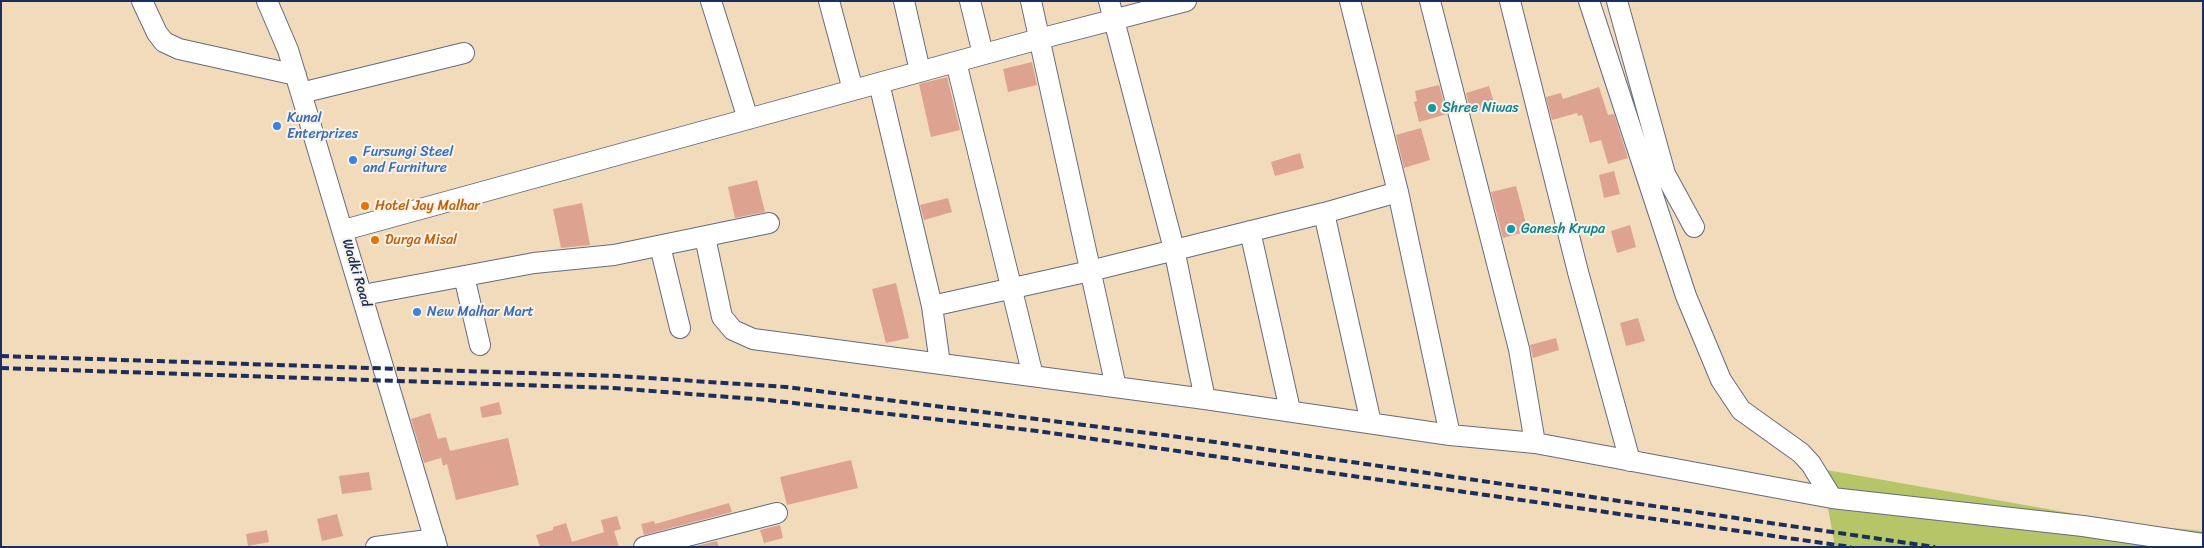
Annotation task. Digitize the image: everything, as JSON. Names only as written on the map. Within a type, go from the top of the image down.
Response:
[{"type":"street","points":[[142,1],[154,28],[164,42],[180,49],[298,84],[464,53]]},
{"type":"street","name":"Wadki Road","points":[[267,1],[288,50],[344,230],[436,543]]},
{"type":"street","points":[[711,1],[748,119]]},
{"type":"street","points":[[828,1],[853,90]]},
{"type":"street","points":[[904,1],[920,71]]},
{"type":"street","points":[[970,1],[984,54]]},
{"type":"street","points":[[1031,1],[1116,387]]},
{"type":"street","points":[[344,230],[1039,39],[1111,11],[1186,1]]},
{"type":"street","points":[[1350,1],[1398,192],[1450,435]]},
{"type":"street","points":[[1430,1],[1519,349],[1535,443]]},
{"type":"street","points":[[1510,1],[1578,272],[1630,461]]},
{"type":"street","points":[[1589,1],[1686,296],[1721,380],[1741,410],[1800,452],[1811,464],[1832,498]]},
{"type":"street","points":[[1617,1],[1665,174],[1694,227]]},
{"type":"street","points":[[1111,11],[1174,249],[1205,399]]},
{"type":"street","points":[[956,62],[1033,376]]},
{"type":"street","points":[[879,83],[932,306],[940,364]]},
{"type":"street","points":[[932,306],[1090,271],[1324,213],[1398,192]]},
{"type":"street","points":[[1324,213],[1371,423]]},
{"type":"street","points":[[363,295],[534,263],[614,255],[769,223]]},
{"type":"street","points":[[1250,231],[1290,410]]},
{"type":"street","points":[[705,237],[722,317],[726,324],[742,336],[753,340],[1290,410],[1450,435],[1535,443],[1832,498],[2084,526],[2203,544]]},
{"type":"street","points":[[660,246],[680,328]]},
{"type":"street","points":[[464,276],[480,345]]},
{"type":"street","points":[[644,547],[777,513]]},
{"type":"street","points":[[376,547],[436,543]]},
{"type":"green space","points":[[1821,469],[2132,524],[2203,531],[2203,547],[1835,547]]},
{"type":"building","points":[[1032,62],[1037,85],[1008,92],[1003,69]]},
{"type":"building","points":[[947,77],[960,130],[931,137],[919,84]]},
{"type":"building","name":"Shree Niwas","points":[[1439,85],[1447,114],[1419,122],[1414,102],[1417,101],[1415,91]]},
{"type":"building","points":[[1489,86],[1495,106],[1471,113],[1466,93]]},
{"type":"building","points":[[1599,87],[1608,115],[1614,114],[1628,158],[1608,164],[1601,140],[1590,143],[1582,115],[1578,116],[1577,113],[1552,120],[1546,97],[1561,93],[1563,99]]},
{"type":"building","points":[[1421,128],[1430,160],[1404,168],[1396,135]]},
{"type":"building","points":[[1300,153],[1304,168],[1275,176],[1271,162]]},
{"type":"building","points":[[1614,171],[1620,194],[1604,198],[1599,175]]},
{"type":"building","points":[[757,180],[765,212],[735,218],[728,187]]},
{"type":"building","points":[[1516,186],[1528,231],[1503,238],[1491,192]]},
{"type":"building","points":[[948,198],[952,212],[924,220],[920,205]]},
{"type":"building","points":[[582,203],[590,245],[561,248],[553,209]]},
{"type":"building","points":[[1630,225],[1636,247],[1617,253],[1611,231]]},
{"type":"building","points":[[896,283],[909,338],[886,343],[872,289]]},
{"type":"building","points":[[1638,318],[1645,341],[1626,346],[1620,323]]},
{"type":"building","points":[[1556,338],[1559,350],[1533,358],[1530,345]]},
{"type":"building","points":[[499,402],[502,414],[482,418],[480,407]]},
{"type":"building","points":[[430,413],[438,439],[446,437],[450,451],[508,438],[519,485],[456,500],[447,464],[443,466],[441,458],[424,463],[411,419]]},
{"type":"building","points":[[851,460],[858,488],[787,505],[780,477]]},
{"type":"building","points":[[369,472],[372,490],[342,494],[339,476]]},
{"type":"building","points":[[729,503],[732,512],[644,535],[641,524],[654,521],[655,524]]},
{"type":"building","points":[[337,514],[343,536],[322,541],[317,519]]},
{"type":"building","points":[[617,516],[621,529],[614,531],[619,547],[540,547],[536,535],[553,530],[553,527],[566,523],[572,542],[604,532],[601,520]]},
{"type":"building","points":[[780,525],[783,538],[764,543],[760,530]]},
{"type":"building","points":[[267,530],[269,542],[248,546],[246,534]]},
{"type":"building","points":[[717,541],[719,547],[693,547]]},
{"type":"railway","points":[[1,356],[618,376],[786,387],[1194,439],[1935,547]]},
{"type":"railway","points":[[1,368],[613,388],[768,400],[1037,431],[1851,547]]},
{"type":"place","name":"Shree Niwas","points":[[1432,108]]},
{"type":"place","name":"Kunal Enterprizes","points":[[277,126]]},
{"type":"place","name":"Fursungi Steel and Furniture","points":[[353,160]]},
{"type":"place","name":"Hotel Jay Malhar","points":[[365,206]]},
{"type":"place","name":"Ganesh Krupa","points":[[1511,229]]},
{"type":"place","name":"Durga Misal","points":[[375,240]]},
{"type":"place","name":"New Malhar Mart","points":[[417,312]]}]
